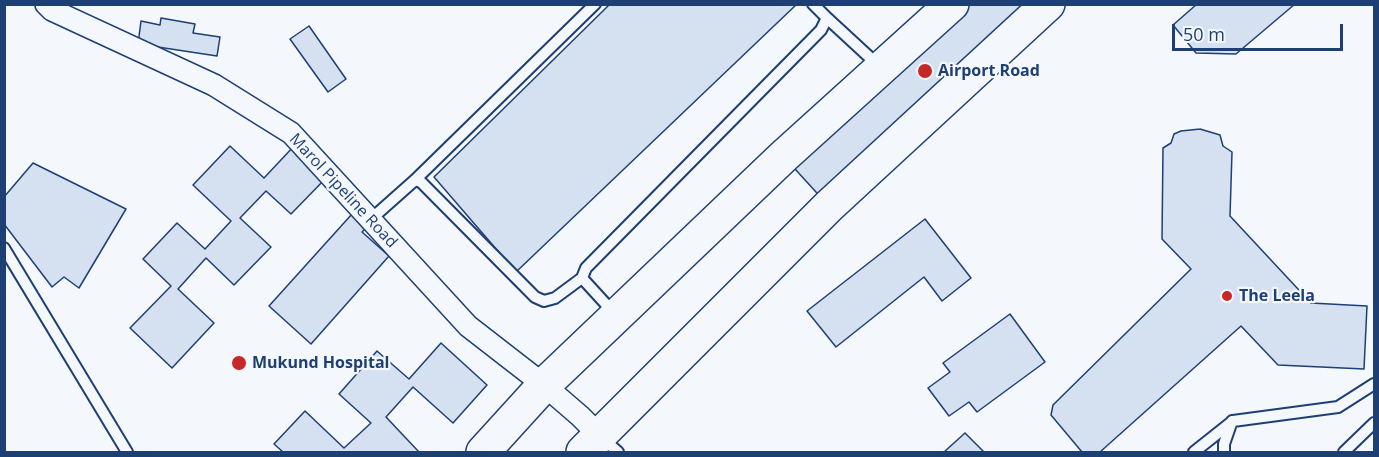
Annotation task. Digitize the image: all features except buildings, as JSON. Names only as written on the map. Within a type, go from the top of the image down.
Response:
[{"type":"main road","points":[[483,453],[544,385],[616,316],[784,156],[952,4]]},
{"type":"main road","points":[[600,447],[829,206],[1048,4]]},
{"type":"street","name":"Marol Pipeline Road","points":[[46,4],[52,10],[214,85],[291,133],[468,326],[580,416],[600,447]]},
{"type":"lane","points":[[370,220],[415,180],[595,4]]},
{"type":"lane","points":[[813,4],[882,68]]},
{"type":"lane","points":[[415,180],[421,183],[536,297],[544,301],[555,298],[582,278],[586,268],[595,258],[821,30],[827,18]]},
{"type":"lane","points":[[4,248],[127,453]]},
{"type":"lane","points":[[582,278],[616,316]]},
{"type":"lane","points":[[1194,453],[1233,421],[1338,407],[1374,384]]},
{"type":"lane","points":[[1224,453],[1224,444],[1233,421]]},
{"type":"lane","points":[[1344,453],[1374,423]]},
{"type":"place","name":"Airport Road","points":[[925,71]]},
{"type":"place","name":"The Leela","points":[[1227,296]]},
{"type":"place","name":"Mukund Hospital","points":[[239,363]]}]
